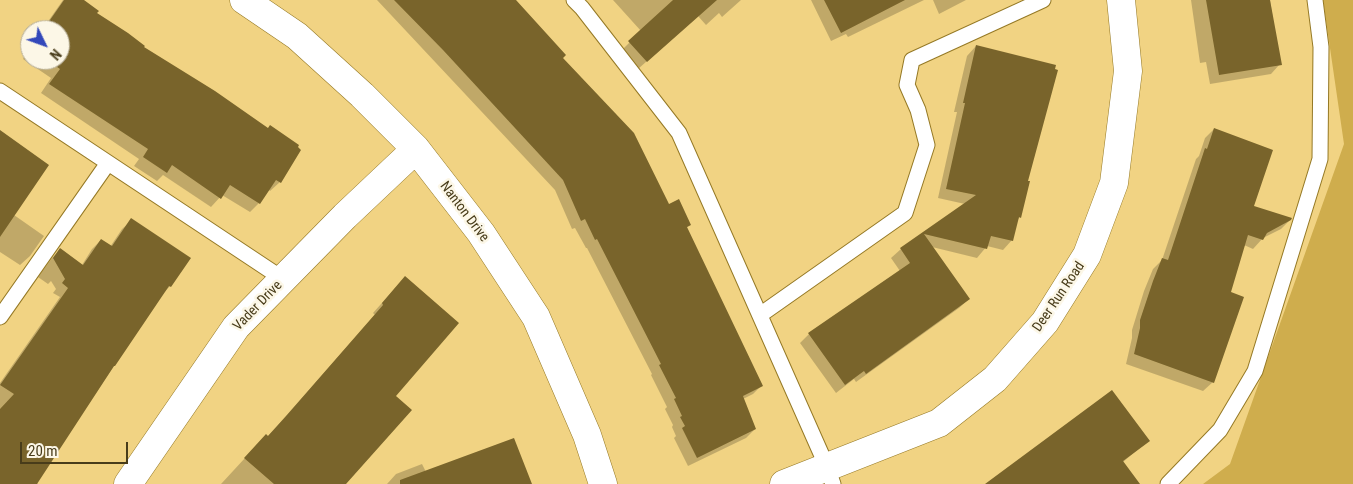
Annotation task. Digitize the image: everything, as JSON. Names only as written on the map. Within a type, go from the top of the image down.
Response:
[{"type":"street","name":"Nanton Drive","points":[[244,0],[297,36],[362,95],[416,150],[481,233],[536,317],[587,435],[603,484]]},
{"type":"street","name":"Deer Run Road","points":[[784,484],[830,476],[940,423],[995,379],[1045,322],[1087,255],[1114,183],[1128,71],[1121,0]]},
{"type":"street","name":"Vader Drive","points":[[128,484],[236,328],[345,216],[416,150]]},
{"type":"lane","points":[[574,0],[678,133],[830,476]]},
{"type":"lane","points":[[760,315],[905,213],[927,145],[918,110],[907,85],[912,60],[1043,0]]},
{"type":"lane","points":[[1168,484],[1220,430],[1255,371],[1320,159],[1321,47],[1315,0]]},
{"type":"lane","points":[[0,91],[283,279]]},
{"type":"lane","points":[[0,317],[108,162]]},
{"type":"shaded area","points":[[1323,0],[1353,0],[1353,484],[1203,484],[1230,464],[1344,144]]},
{"type":"building","points":[[64,0],[84,0],[99,11],[97,13],[128,33],[144,47],[215,91],[268,128],[270,125],[299,145],[298,147],[301,150],[281,183],[276,180],[260,204],[230,185],[221,199],[172,165],[167,173],[143,157],[148,149],[49,84],[59,70],[70,70],[70,20],[50,20]]},
{"type":"building","points":[[394,0],[516,0],[566,55],[563,58],[634,133],[669,204],[679,199],[691,225],[687,227],[763,386],[743,396],[756,429],[697,458],[682,428],[685,426],[680,417],[682,416],[674,399],[676,398],[659,365],[661,364],[597,239],[595,240],[585,219],[581,221],[563,180]]},
{"type":"building","points":[[673,0],[717,0],[647,62],[628,41]]},
{"type":"building","points":[[824,0],[905,0],[841,33]]},
{"type":"building","points":[[1206,0],[1270,0],[1282,65],[1219,75]]},
{"type":"building","points":[[976,45],[1056,65],[1055,69],[1058,70],[1028,181],[1030,181],[1021,218],[1019,217],[1013,241],[991,236],[987,249],[924,234],[970,299],[866,374],[864,371],[845,385],[808,333],[910,263],[900,248],[976,195],[946,189]]},
{"type":"building","points":[[1214,128],[1273,150],[1254,206],[1292,218],[1267,233],[1263,240],[1248,235],[1231,292],[1244,297],[1214,383],[1134,354],[1140,320],[1153,281],[1162,258],[1168,260],[1205,148],[1207,149]]},
{"type":"building","points":[[0,130],[49,165],[0,237]]},
{"type":"building","points":[[131,218],[191,258],[171,287],[169,286],[114,366],[37,484],[0,484],[0,409],[14,394],[0,385],[68,288],[62,283],[65,279],[53,258],[60,248],[83,265],[101,239],[112,246]]},
{"type":"building","points":[[405,276],[459,323],[396,396],[412,410],[346,484],[274,484],[244,458],[287,415],[383,305],[382,303]]},
{"type":"building","points":[[1112,390],[1150,441],[1123,461],[1140,484],[985,484]]},
{"type":"building","points":[[514,438],[532,484],[400,484],[400,480]]}]
